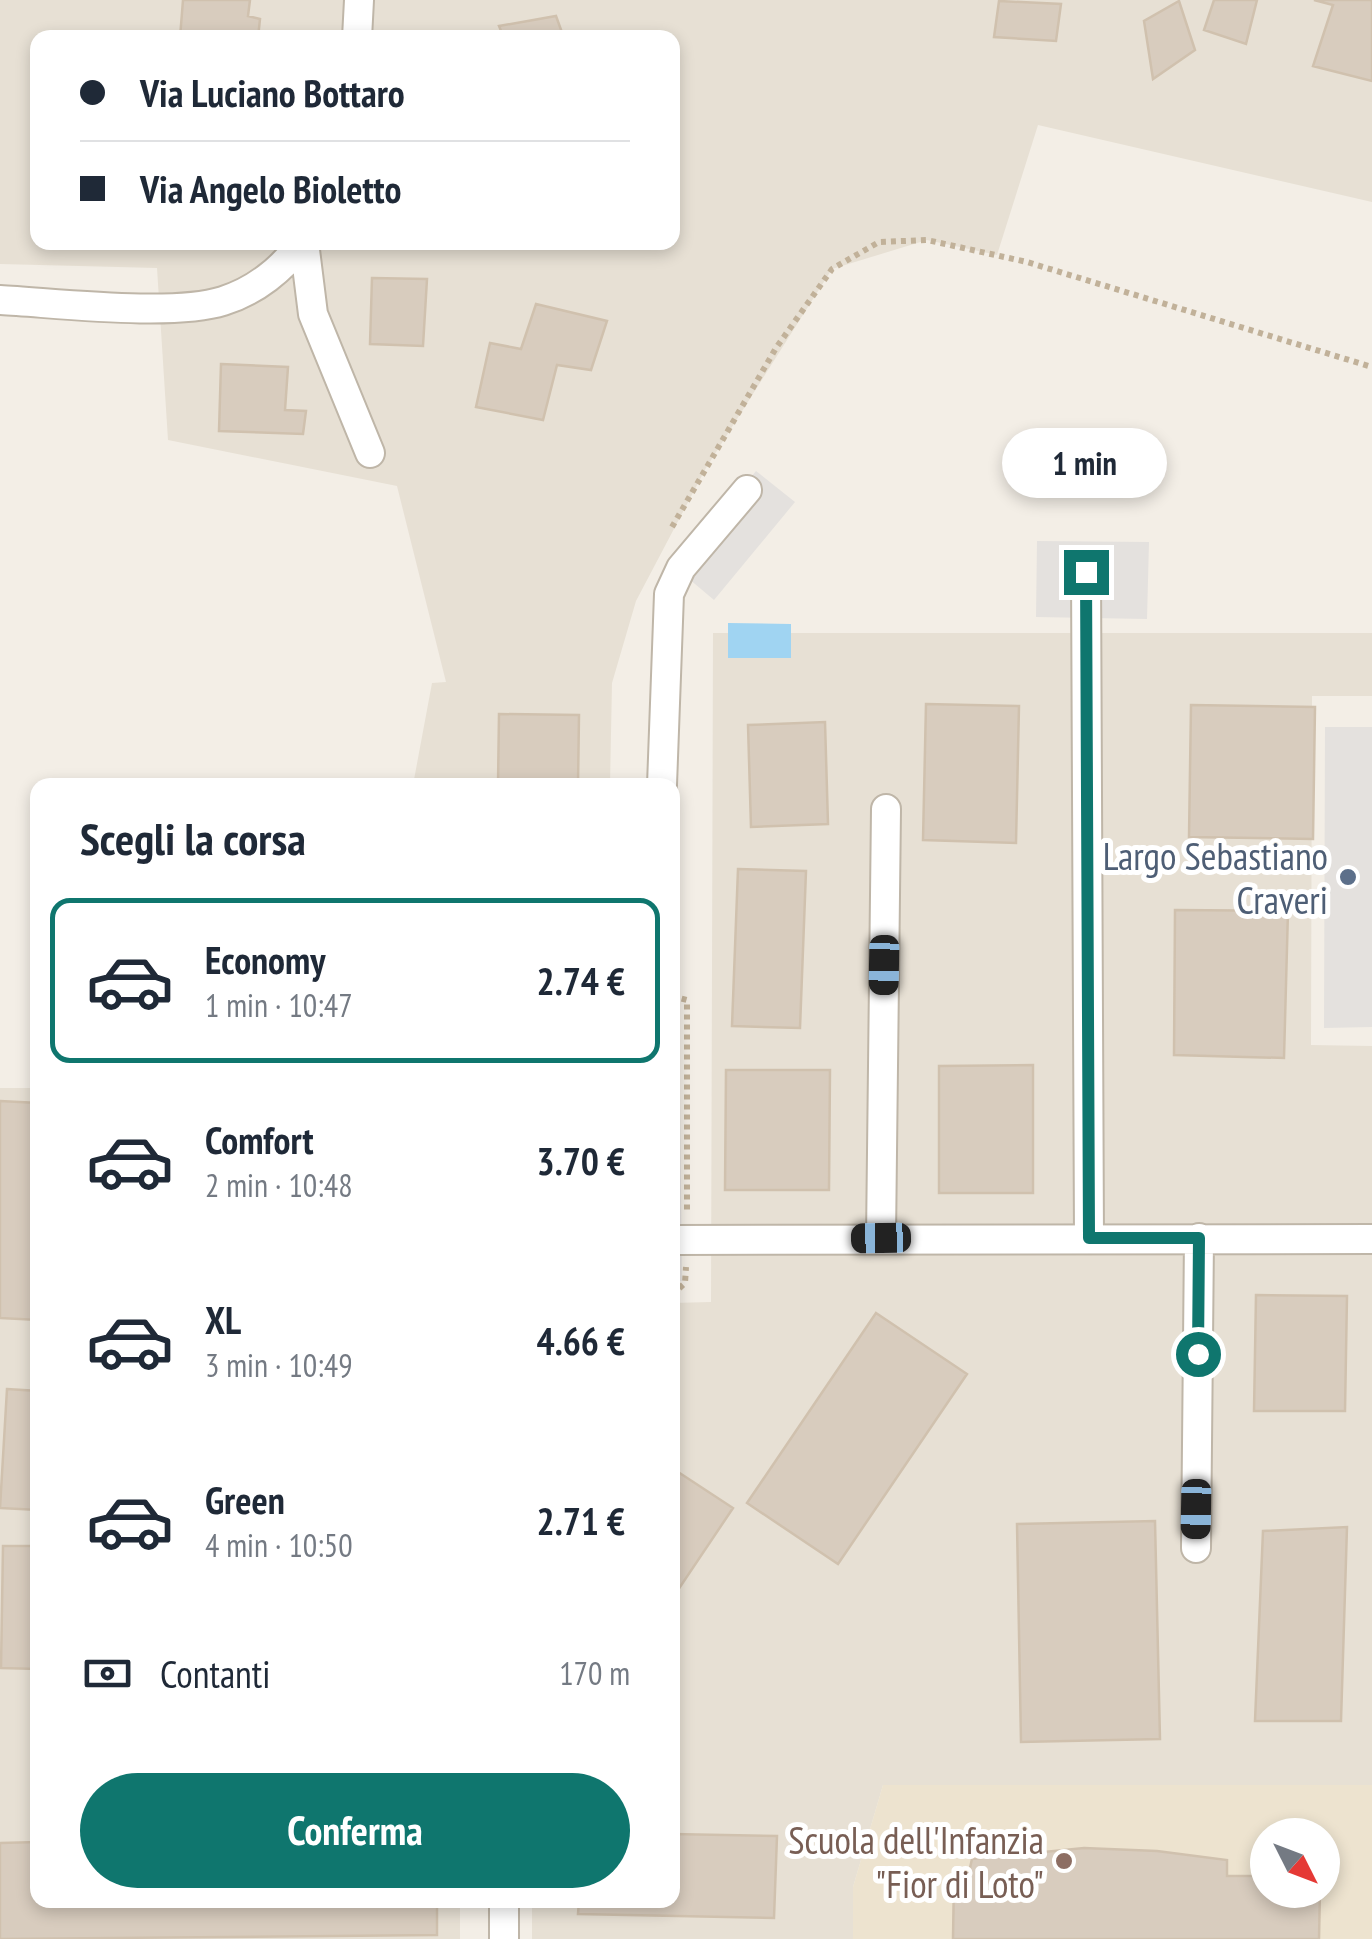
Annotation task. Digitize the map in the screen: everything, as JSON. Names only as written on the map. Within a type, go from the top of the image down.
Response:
[{"type":"street","points":[[358,30],[360,0]]},
{"type":"street","points":[[0,300],[204,306],[255,286],[296,250]]},
{"type":"street","points":[[304,250],[313,314],[370,453]]},
{"type":"street","points":[[662,778],[669,594],[681,568],[747,490]]},
{"type":"street","points":[[1086,572],[1089,1238]]},
{"type":"street","points":[[881,1238],[886,809]]},
{"type":"street","points":[[1196,1548],[1199,1238]]},
{"type":"street","points":[[680,1240],[1372,1239]]},
{"type":"street","points":[[504,1908],[504,1939]]},
{"type":"path","points":[[671,529],[776,348],[832,269],[879,242],[927,240],[1027,262],[1372,367]]},
{"type":"path","points":[[680,998],[687,1000],[680,1240],[685,1283],[680,1288]]},
{"type":"shaded area","points":[[0,0],[1372,0],[1372,202],[1038,125],[997,255],[927,240],[832,269],[706,468],[636,601],[612,683],[610,778],[414,778],[432,683],[446,682],[397,486],[168,440],[157,268],[0,264]]},
{"type":"shaded area","points":[[756,471],[795,502],[714,600],[676,568]]},
{"type":"shaded area","points":[[1037,541],[1149,542],[1147,619],[1036,617]]},
{"type":"shaded area","points":[[713,633],[1372,633],[1372,696],[1312,696],[1311,1045],[1372,1046],[1372,1785],[883,1785],[853,1887],[853,1939],[532,1939],[532,1908],[680,1908],[680,1303],[711,1302]]},
{"type":"shaded area","name":"Largo Sebastiano Craveri","points":[[1325,727],[1372,727],[1372,1027],[1324,1028]]},
{"type":"shaded area","points":[[0,1088],[30,1088],[30,1908],[460,1908],[460,1939],[0,1939]]},
{"type":"shaded area","points":[[680,1094],[682,1281],[680,1281]]},
{"type":"shaded area","name":"Scuola dell'Infanzia \"Fior di Loto\"","points":[[883,1785],[1372,1785],[1372,1939],[853,1939],[853,1887]]},
{"type":"water","points":[[728,623],[791,624],[791,658],[728,658]]},
{"type":"building","points":[[183,0],[250,0],[248,16],[260,19],[259,30],[181,30]]},
{"type":"building","points":[[1214,0],[1257,0],[1246,44],[1204,30]]},
{"type":"building","points":[[1314,0],[1372,0],[1372,81],[1313,66],[1333,5]]},
{"type":"building","points":[[999,1],[1061,4],[1056,41],[994,37]]},
{"type":"building","points":[[1179,1],[1195,50],[1153,79],[1144,21]]},
{"type":"building","points":[[556,16],[561,30],[501,30],[499,26]]},
{"type":"building","points":[[372,278],[427,279],[423,346],[370,344]]},
{"type":"building","points":[[536,304],[607,321],[591,370],[557,365],[543,420],[476,407],[490,343],[521,349]]},
{"type":"building","points":[[221,364],[288,367],[285,410],[306,411],[303,434],[219,431]]},
{"type":"building","points":[[926,704],[1019,706],[1016,843],[923,840]]},
{"type":"building","points":[[1191,705],[1315,707],[1313,839],[1189,837]]},
{"type":"building","points":[[499,714],[579,715],[578,778],[498,778]]},
{"type":"building","points":[[825,722],[828,824],[751,827],[748,725]]},
{"type":"building","points":[[738,869],[806,871],[800,1028],[732,1026]]},
{"type":"building","points":[[1175,910],[1288,911],[1284,1058],[1174,1055]]},
{"type":"building","points":[[1033,1065],[1033,1193],[939,1193],[939,1066]]},
{"type":"building","points":[[726,1070],[830,1070],[829,1190],[725,1190]]},
{"type":"building","points":[[0,1101],[30,1103],[30,1320],[0,1318]]},
{"type":"building","points":[[1256,1295],[1347,1296],[1345,1411],[1254,1411]]},
{"type":"building","points":[[876,1313],[967,1374],[838,1564],[747,1503]]},
{"type":"building","points":[[7,1389],[30,1390],[30,1510],[0,1508]]},
{"type":"building","points":[[680,1473],[733,1508],[680,1587]]},
{"type":"building","points":[[1155,1521],[1160,1739],[1021,1742],[1017,1524]]},
{"type":"building","points":[[1347,1527],[1341,1721],[1255,1721],[1263,1531]]},
{"type":"building","points":[[3,1546],[30,1546],[30,1669],[1,1668]]},
{"type":"building","points":[[680,1834],[777,1836],[774,1918],[578,1914],[578,1908],[680,1908]]},
{"type":"building","points":[[30,1842],[30,1908],[437,1908],[437,1935],[0,1939],[0,1843]]},
{"type":"building","points":[[1084,1848],[1157,1851],[1227,1860],[1227,1876],[1250,1876],[1250,1908],[1320,1908],[1319,1939],[953,1939],[954,1878],[968,1877],[972,1859]]},
{"type":"place","name":"Largo Sebastiano Craveri","points":[[1348,877]]},
{"type":"place","name":"Scuola dell'Infanzia \"Fior di Loto\"","points":[[1064,1861]]},
{"type":"route","points":[[1086,572],[1089,1238],[1199,1238],[1198,1354]]}]
